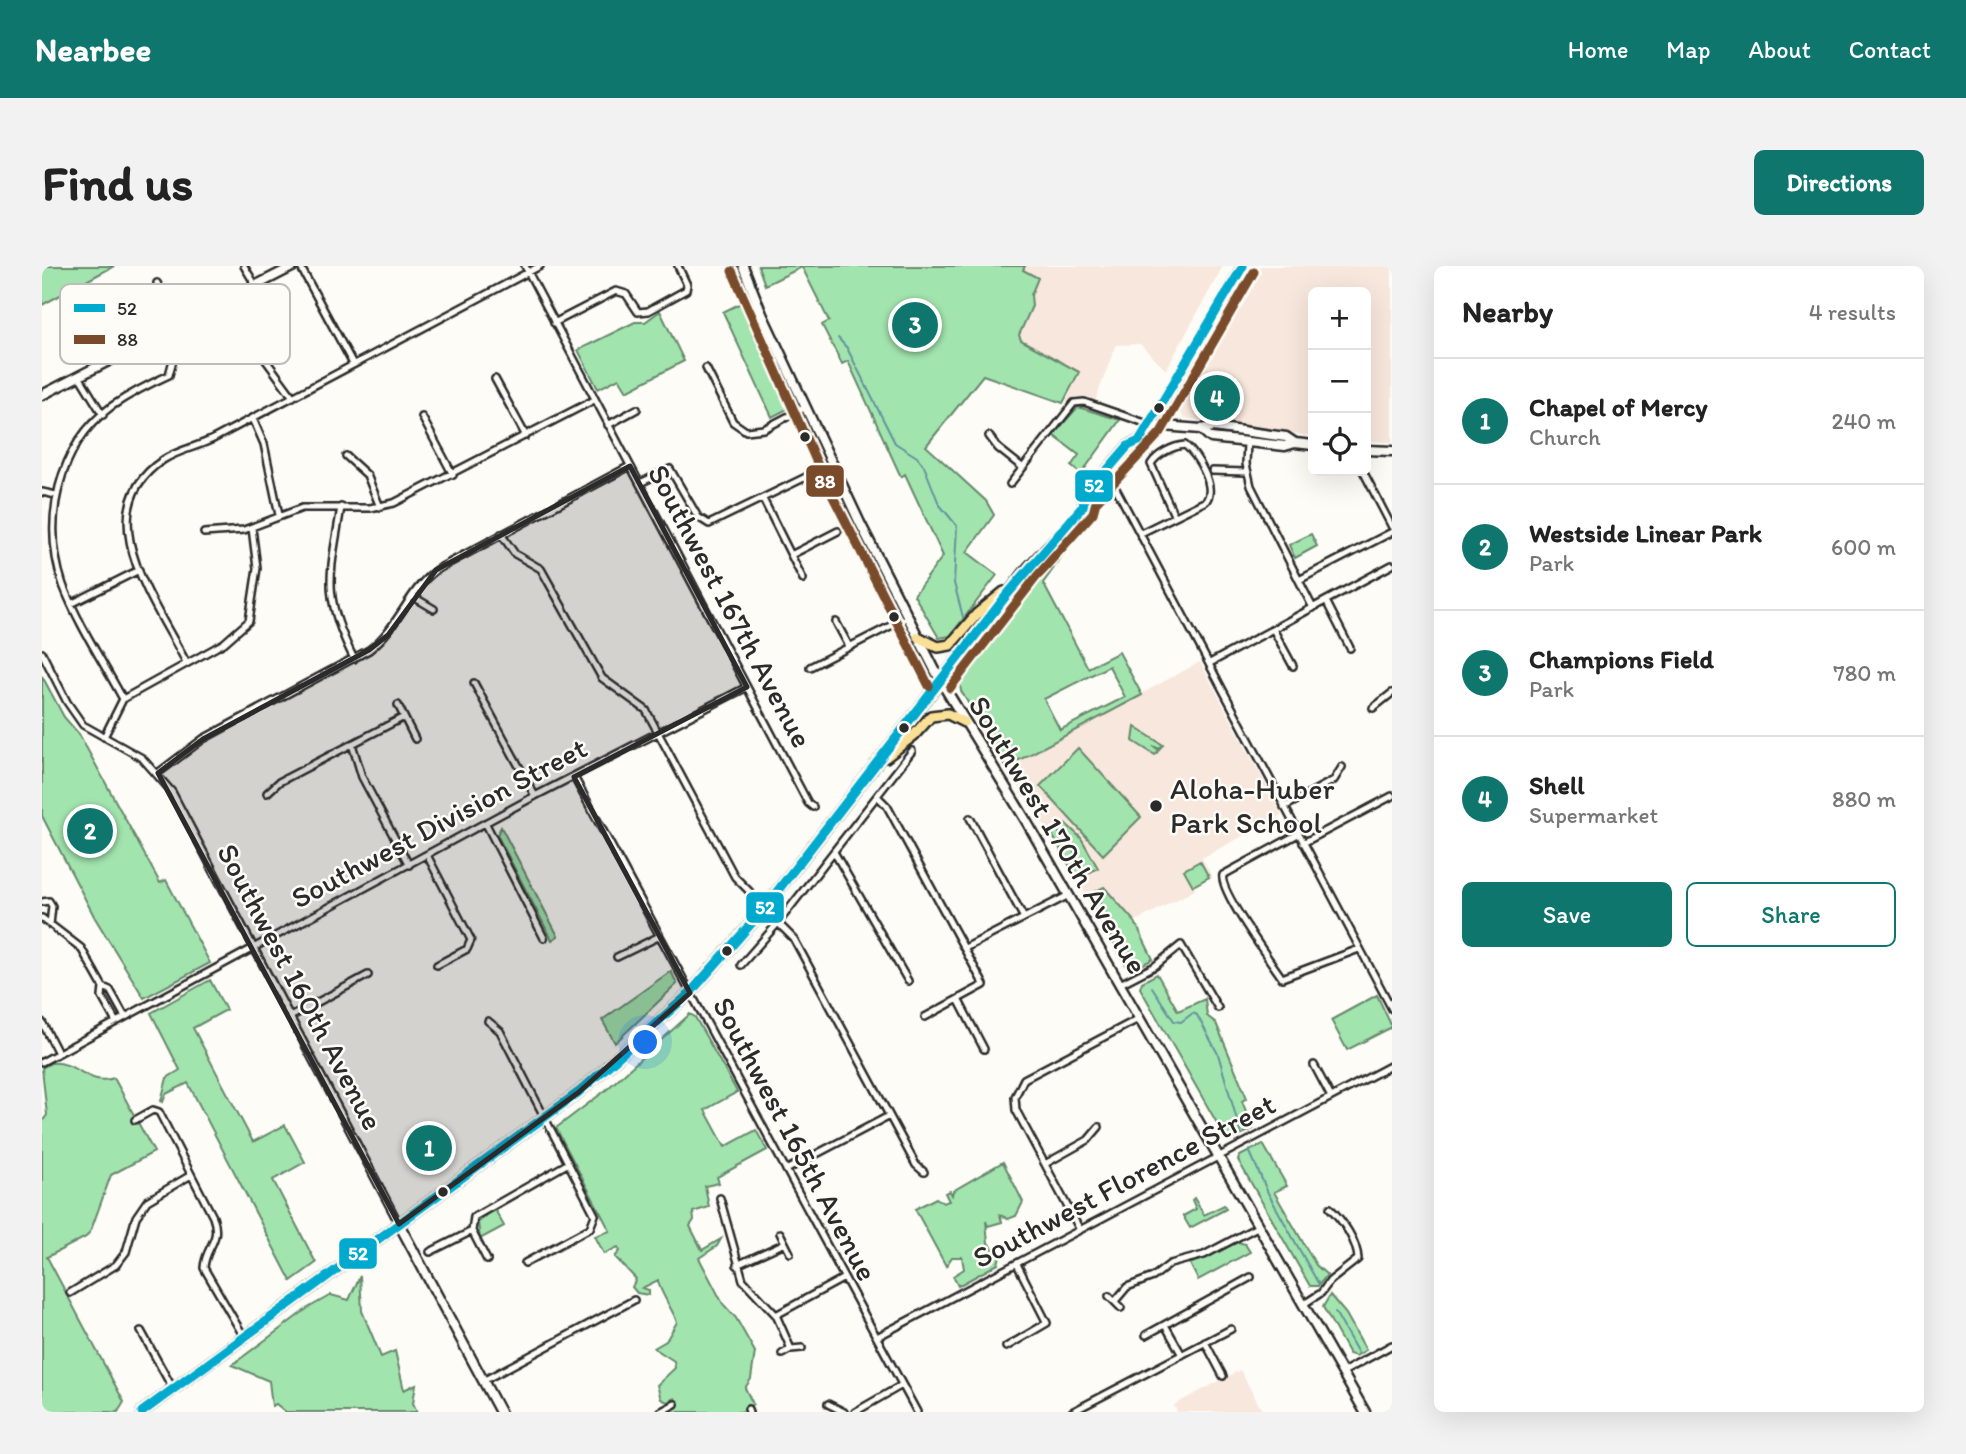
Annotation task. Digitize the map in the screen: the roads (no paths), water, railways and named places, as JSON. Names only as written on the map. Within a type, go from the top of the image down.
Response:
[{"type":"main road","points":[[260,284],[294,266]]},
{"type":"main road","name":"Southwest 170th Avenue","points":[[743,266],[878,561],[940,680],[1069,895],[1365,1412]]},
{"type":"main road","points":[[142,1412],[546,1117],[613,1064],[690,993],[758,916],[1019,579],[1083,506],[1092,502],[1135,453],[1242,266]]},
{"type":"main road","points":[[42,395],[103,364]]},
{"type":"main road","points":[[1151,425],[1233,429],[1286,437],[1295,443]]},
{"type":"main road","points":[[1201,429],[1211,438],[1285,446],[1295,443],[1308,444]]},
{"type":"main road","points":[[1083,506],[1085,496],[1128,446],[1139,442]]},
{"type":"main road","points":[[1371,450],[1392,451]]},
{"type":"main road","points":[[918,637],[938,647],[950,645],[976,614],[1019,579]]},
{"type":"main road","points":[[876,764],[914,735],[931,716],[948,714],[964,722]]},
{"type":"main road","name":"Southwest 160th Avenue","points":[[399,1224],[500,1412]]},
{"type":"street","points":[[244,266],[255,284]]},
{"type":"street","points":[[300,266],[353,364]]},
{"type":"street","points":[[186,662],[139,570],[129,544],[127,525],[131,505],[146,475],[172,455],[205,443],[253,419],[526,269],[540,266]]},
{"type":"street","points":[[554,323],[611,292],[621,290],[639,313],[648,311],[686,290],[687,285],[678,266]]},
{"type":"street","name":"Southwest 167th Avenue","points":[[526,269],[808,803],[813,807]]},
{"type":"street","points":[[123,699],[71,604],[55,555],[56,495],[78,442],[103,415],[134,392],[169,375],[172,364]]},
{"type":"street","points":[[269,364],[293,397]]},
{"type":"street","points":[[706,368],[733,422],[746,431],[764,429],[806,408]]},
{"type":"street","points":[[79,376],[103,415]]},
{"type":"street","points":[[495,379],[526,436]]},
{"type":"street","points":[[204,533],[253,528],[279,515],[302,508],[380,507],[408,498],[594,400]]},
{"type":"street","points":[[1010,484],[1074,403],[1084,402],[1151,425]]},
{"type":"street","points":[[608,425],[637,409]]},
{"type":"street","points":[[422,417],[453,475]]},
{"type":"street","points":[[253,419],[264,444],[279,515]]},
{"type":"street","points":[[989,436],[998,448],[1022,467]]},
{"type":"street","points":[[1247,443],[1247,472],[1313,608]]},
{"type":"street","points":[[1141,533],[1174,515],[1181,515],[1206,501],[1211,495],[1211,488],[1185,445],[1177,446],[1155,458],[1151,469],[1174,515]]},
{"type":"street","points":[[346,456],[367,475],[380,507]]},
{"type":"street","points":[[158,773],[203,739],[354,659],[388,635],[412,596],[436,570],[630,466]]},
{"type":"street","points":[[640,483],[670,469],[698,517],[709,524],[808,476]]},
{"type":"street","points":[[1212,471],[1247,472]]},
{"type":"street","points":[[1299,580],[1392,529],[1366,476]]},
{"type":"street","points":[[1112,481],[1392,1009]]},
{"type":"street","points":[[42,492],[56,495]]},
{"type":"street","points":[[763,499],[803,579]]},
{"type":"street","points":[[341,507],[330,589],[335,619],[354,659]]},
{"type":"street","points":[[104,737],[123,699],[223,643],[249,621],[257,568],[253,528]]},
{"type":"street","points":[[791,555],[838,531]]},
{"type":"street","points":[[501,534],[515,554],[541,569],[602,678],[637,701],[659,731],[735,877],[750,892]]},
{"type":"street","points":[[1210,663],[1392,565]]},
{"type":"street","points":[[71,604],[139,570]]},
{"type":"street","points":[[412,596],[435,609]]},
{"type":"street","points":[[1326,601],[1350,648]]},
{"type":"street","points":[[810,667],[908,617]]},
{"type":"street","points":[[836,622],[849,646]]},
{"type":"street","points":[[1273,629],[1293,666]]},
{"type":"street","name":"Southwest 160th Avenue","points":[[42,653],[76,716],[87,727],[135,753],[158,773],[172,792],[399,1224]]},
{"type":"street","points":[[474,683],[535,796]]},
{"type":"street","name":"Southwest Division Street","points":[[42,1062],[535,796],[747,687]]},
{"type":"street","points":[[1373,708],[1392,694]]},
{"type":"street","points":[[398,705],[415,739]]},
{"type":"street","points":[[267,793],[279,782],[404,717]]},
{"type":"street","points":[[352,744],[362,777],[409,865]]},
{"type":"street","points":[[741,965],[778,923],[912,751]]},
{"type":"street","points":[[1284,807],[1334,780],[1342,767]]},
{"type":"street","name":"Southwest 165th Avenue","points":[[574,776],[917,1412]]},
{"type":"street","points":[[877,796],[887,806],[984,985],[925,1017]]},
{"type":"street","points":[[1303,843],[1392,796]]},
{"type":"street","points":[[970,818],[1024,918]]},
{"type":"street","points":[[486,824],[544,937]]},
{"type":"street","points":[[1298,834],[1224,874],[1221,879],[1246,926],[1282,978],[1359,949]]},
{"type":"street","points":[[834,852],[908,981]]},
{"type":"street","points":[[427,855],[471,943],[465,950],[437,965]]},
{"type":"street","points":[[965,948],[1069,895]]},
{"type":"street","points":[[42,902],[49,901],[52,906],[50,925]]},
{"type":"street","points":[[42,918],[81,948],[103,987],[102,997],[116,1022]]},
{"type":"street","points":[[778,923],[794,939],[916,1165],[924,1172]]},
{"type":"street","points":[[617,957],[660,936]]},
{"type":"street","points":[[1120,984],[1156,966],[1181,945],[1218,1009]]},
{"type":"street","points":[[290,1017],[368,975]]},
{"type":"street","points":[[103,987],[110,990],[125,1017]]},
{"type":"street","points":[[958,999],[984,1049]]},
{"type":"street","points":[[1080,1230],[1016,1110],[1015,1097],[1024,1079],[1140,1018]]},
{"type":"street","points":[[42,1021],[58,1053]]},
{"type":"street","points":[[488,1021],[500,1031],[594,1213],[595,1222],[588,1230],[525,1263]]},
{"type":"street","points":[[1314,1065],[1331,1097]]},
{"type":"street","name":"Southwest Florence Street","points":[[877,1337],[1392,1065]]},
{"type":"street","points":[[135,1119],[156,1110],[191,1175],[216,1226],[214,1242],[204,1259],[207,1277],[244,1337]]},
{"type":"street","points":[[786,1170],[889,1116]]},
{"type":"street","points":[[1045,1164],[1088,1140],[1099,1127]]},
{"type":"street","points":[[487,1260],[472,1231],[472,1220],[481,1210],[567,1164]]},
{"type":"street","points":[[70,1293],[116,1265],[127,1252],[136,1217],[147,1201],[191,1175]]},
{"type":"street","points":[[720,1198],[737,1265],[751,1291],[775,1315],[791,1349]]},
{"type":"street","points":[[1304,1304],[1321,1293],[1330,1281],[1358,1259],[1357,1251],[1339,1217],[1330,1208]]},
{"type":"street","points":[[1116,1300],[1127,1287],[1153,1277],[1170,1264],[1204,1255],[1259,1226]]},
{"type":"street","points":[[430,1252],[472,1231]]},
{"type":"street","points":[[779,1233],[790,1253]]},
{"type":"street","points":[[737,1265],[785,1243]]},
{"type":"street","points":[[1006,1347],[1047,1323],[1017,1264]]},
{"type":"street","points":[[1146,1335],[1251,1277]]},
{"type":"street","points":[[775,1315],[844,1278]]},
{"type":"street","points":[[1109,1296],[1116,1300],[1121,1308]]},
{"type":"street","points":[[483,1381],[634,1300]]},
{"type":"street","points":[[1165,1325],[1182,1355]]},
{"type":"street","points":[[1072,1412],[1231,1329]]},
{"type":"street","points":[[141,1331],[173,1389]]},
{"type":"street","points":[[1206,1342],[1223,1376]]},
{"type":"street","points":[[1343,1372],[1392,1345]]},
{"type":"street","points":[[782,1354],[791,1349],[802,1348]]},
{"type":"street","points":[[856,1412],[902,1385]]},
{"type":"street","points":[[660,1412],[675,1404]]},
{"type":"street","points":[[828,1404],[844,1412]]},
{"type":"waterway","points":[[838,338],[847,348],[895,443],[917,457],[924,466],[939,504],[957,526],[954,583],[963,617]]},
{"type":"waterway","points":[[1056,829],[1072,848],[1083,872]]},
{"type":"waterway","points":[[1098,900],[1139,965]]},
{"type":"waterway","points":[[1152,987],[1174,1021],[1181,1022],[1193,1013],[1197,1015],[1218,1054],[1241,1134]]},
{"type":"waterway","points":[[1249,1150],[1268,1193],[1318,1283]]},
{"type":"waterway","points":[[1335,1312],[1358,1353]]},
{"type":"place","name":"Champions Field","points":[[915,325]]},
{"type":"place","name":"Shell","points":[[1217,398]]},
{"type":"place","name":"Aloha-Huber Park School","points":[[1156,806]]},
{"type":"place","name":"Westside Linear Park","points":[[90,831]]},
{"type":"place","name":"Chapel of Mercy","points":[[429,1148]]}]
